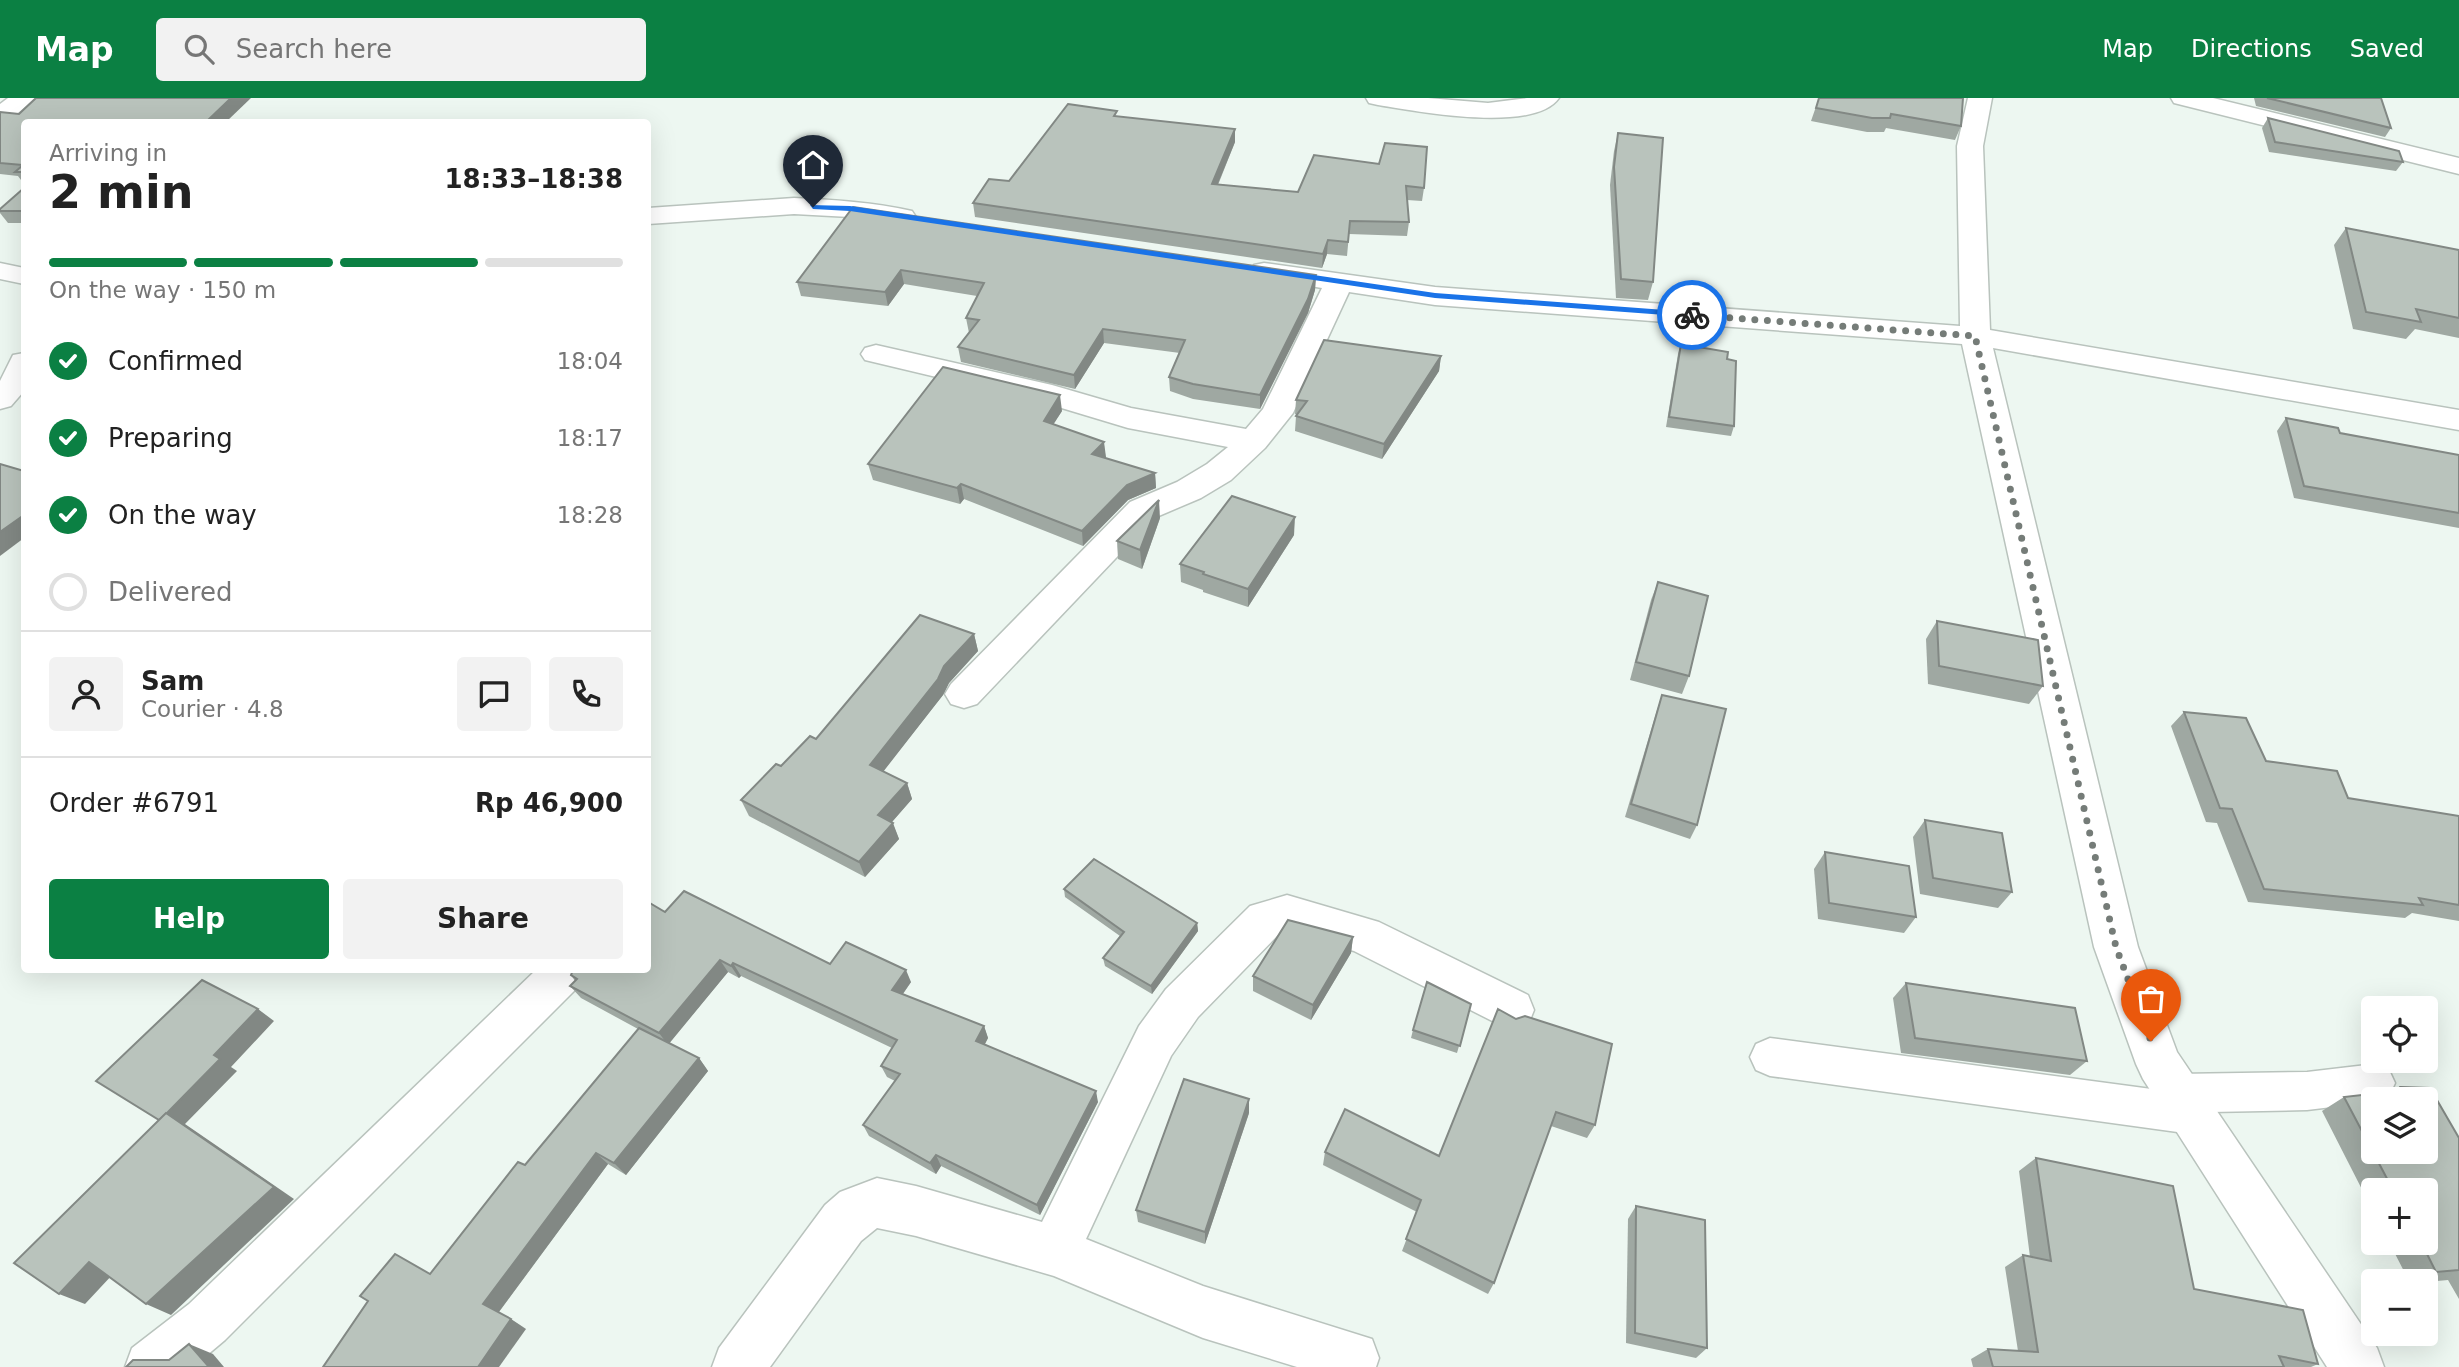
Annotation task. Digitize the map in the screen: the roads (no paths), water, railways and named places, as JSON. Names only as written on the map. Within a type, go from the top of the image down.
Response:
[{"type":"street","points":[[0,116],[23,98]]},
{"type":"street","points":[[1383,98],[1500,112],[1534,106],[1547,98]]},
{"type":"street","points":[[1980,98],[1970,146],[1975,336],[2116,947],[2159,1064],[2358,1367]]},
{"type":"street","points":[[2183,98],[2459,166]]},
{"type":"street","points":[[651,216],[794,206],[850,209],[932,221]]},
{"type":"street","points":[[1244,268],[1435,296],[1975,336],[2459,419]]},
{"type":"street","points":[[0,271],[21,275]]},
{"type":"street","points":[[964,694],[1142,510],[1189,490],[1219,472],[1254,441],[1277,413],[1339,283]]},
{"type":"street","points":[[876,354],[1052,395],[1128,418],[1254,441]]},
{"type":"street","points":[[0,399],[14,384],[21,369]]},
{"type":"street","points":[[1054,1251],[1155,1041],[1182,1003],[1265,919],[1287,914],[1364,935],[1512,1010]]},
{"type":"street","points":[[151,1367],[207,1322],[562,973]]},
{"type":"street","points":[[738,1367],[843,1223],[857,1209],[877,1203],[1054,1251],[1203,1312],[1353,1357]]},
{"type":"lane","points":[[1770,1057],[2185,1104],[2375,1083]]}]
